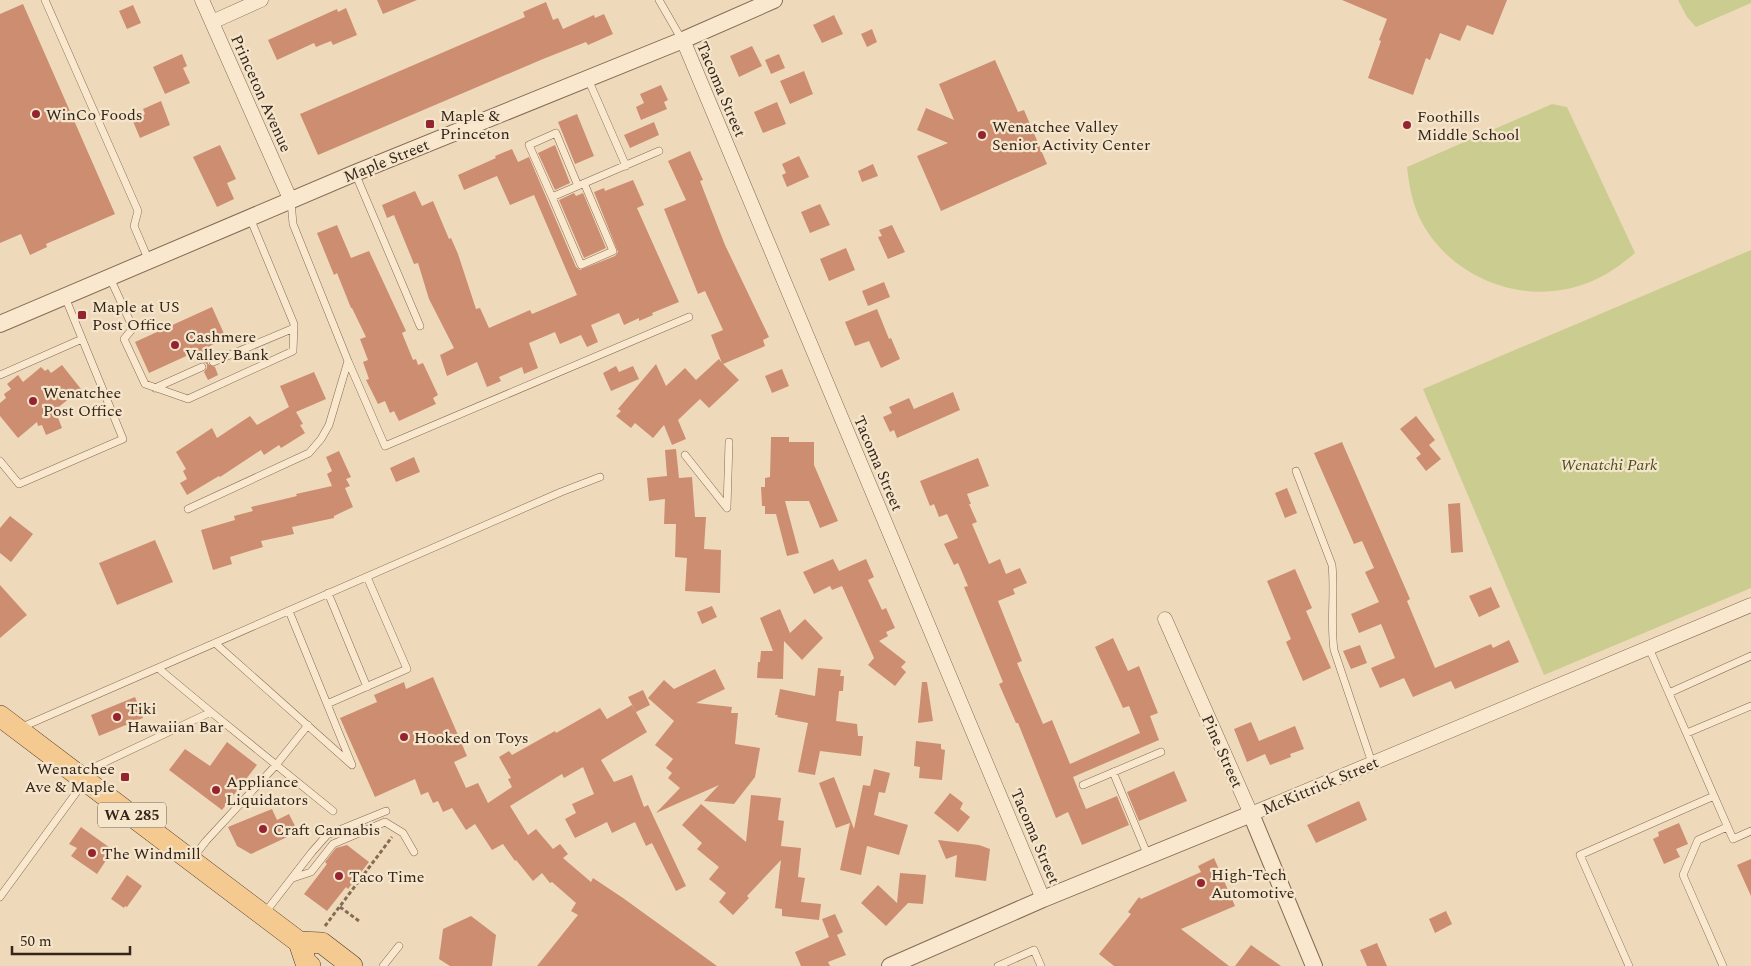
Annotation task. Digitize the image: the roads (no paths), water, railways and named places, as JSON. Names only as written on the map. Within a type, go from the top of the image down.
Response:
[{"type":"main road","name":"WA 285","points":[[0,716],[299,942]]},
{"type":"main road","points":[[310,966],[306,963],[299,942],[322,943],[352,966]]},
{"type":"street","name":"Princeton Avenue","points":[[202,0],[291,201]]},
{"type":"street","points":[[212,22],[261,0]]},
{"type":"street","name":"Maple Street","points":[[0,324],[355,173],[682,40],[767,1]]},
{"type":"street","name":"Tacoma Street","points":[[682,40],[1043,899]]},
{"type":"street","name":"McKittrick Street","points":[[890,966],[1043,899],[1751,606]]},
{"type":"street","name":"Pine Street","points":[[1165,619],[1251,814],[1314,966]]},
{"type":"lane","points":[[45,0],[138,211],[134,226],[149,262]]},
{"type":"lane","points":[[658,0],[682,40]]},
{"type":"lane","points":[[588,78],[626,166]]},
{"type":"lane","points":[[556,133],[581,185],[613,251],[581,265],[529,145],[556,133]]},
{"type":"lane","points":[[552,197],[659,151]]},
{"type":"lane","points":[[355,173],[420,326]]},
{"type":"lane","points":[[291,201],[293,224],[348,361],[385,446],[689,317]]},
{"type":"lane","points":[[110,277],[133,328],[124,339],[145,384],[188,399],[293,351],[294,324],[250,218]]},
{"type":"lane","points":[[0,461],[18,484],[123,439],[65,296]]},
{"type":"lane","points":[[213,362],[294,328]]},
{"type":"lane","points":[[0,375],[82,338]]},
{"type":"lane","points":[[188,509],[309,452],[321,439],[329,425],[348,361]]},
{"type":"lane","points":[[155,388],[202,367]]},
{"type":"lane","points":[[684,455],[727,508],[728,442]]},
{"type":"lane","points":[[1296,471],[1332,565],[1334,582],[1332,633],[1334,650],[1372,763]]},
{"type":"lane","points":[[17,730],[328,593],[561,492],[600,477]]},
{"type":"lane","points":[[327,704],[408,669],[366,577]]},
{"type":"lane","points":[[328,593],[367,686]]},
{"type":"lane","points":[[215,643],[352,765],[289,611]]},
{"type":"lane","points":[[1649,648],[1732,839],[1751,831]]},
{"type":"lane","points":[[1669,693],[1751,656]]},
{"type":"lane","points":[[158,668],[333,811]]},
{"type":"lane","points":[[1686,733],[1751,706]]},
{"type":"lane","points":[[0,897],[82,778],[211,712]]},
{"type":"lane","points":[[191,860],[276,765],[308,726]]},
{"type":"lane","points":[[1083,785],[1161,752]]},
{"type":"lane","points":[[1113,772],[1148,856]]},
{"type":"lane","points":[[1628,966],[1580,855],[1714,796]]},
{"type":"lane","points":[[264,915],[327,835],[386,810]]},
{"type":"lane","points":[[293,878],[311,872],[333,844],[385,822],[403,833],[414,852]]},
{"type":"lane","points":[[1724,966],[1683,875],[1698,840],[1727,827]]},
{"type":"lane","points":[[383,966],[399,946]]},
{"type":"lane","points":[[998,966],[1034,950],[1041,966]]},
{"type":"place","name":"WinCo Foods","points":[[36,114]]},
{"type":"place","name":"Maple & Princeton","points":[[430,124]]},
{"type":"place","name":"Foothills Middle School","points":[[1407,125]]},
{"type":"place","name":"Wenatchee Valley Senior Activity Center","points":[[982,135]]},
{"type":"place","name":"Maple at US Post Office","points":[[82,315]]},
{"type":"place","name":"Cashmere Valley Bank","points":[[175,345]]},
{"type":"place","name":"Wenatchee Post Office","points":[[33,401]]},
{"type":"place","name":"Tiki Hawaiian Bar","points":[[117,717]]},
{"type":"place","name":"Hooked on Toys","points":[[404,737]]},
{"type":"place","name":"Wenatchee Ave & Maple","points":[[125,777]]},
{"type":"place","name":"Appliance Liquidators","points":[[216,790]]},
{"type":"place","name":"Craft Cannabis","points":[[263,829]]},
{"type":"place","name":"The Windmill","points":[[92,853]]},
{"type":"place","name":"Taco Time","points":[[339,876]]},
{"type":"place","name":"High-Tech Automotive","points":[[1201,883]]},
{"type":"park label","name":"Wenatchi Park","points":[[1609,464]]}]
